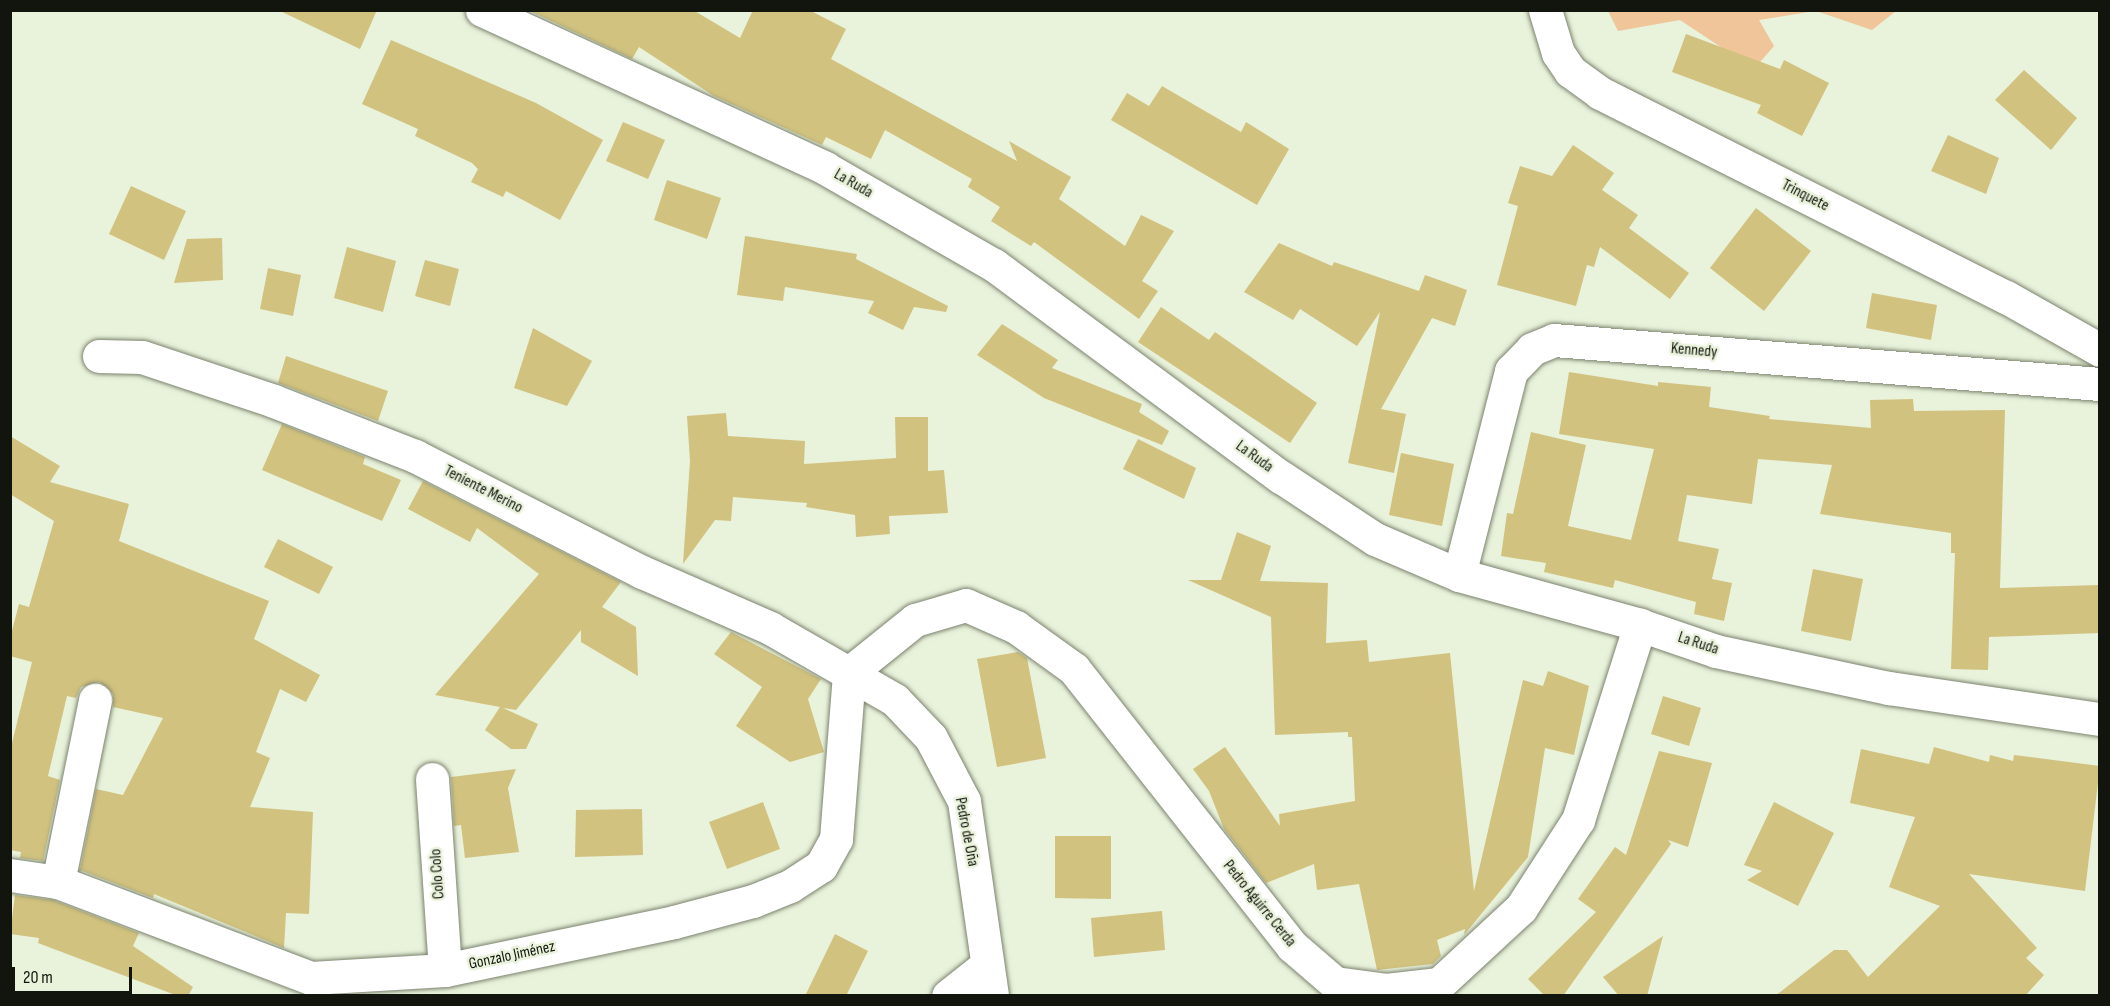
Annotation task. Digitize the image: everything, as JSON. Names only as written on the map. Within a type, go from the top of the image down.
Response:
[{"type":"street","name":"La Ruda","points":[[482,10],[825,168],[994,265],[1281,477],[1376,539],[1459,575],[1640,625],[1716,651],[1889,688],[2100,719]]},
{"type":"street","name":"Trinquete","points":[[1545,10],[1558,53],[1570,71],[1600,93],[2006,297],[2100,350]]},
{"type":"street","name":"Kennedy","points":[[1459,575],[1511,370],[1532,349],[1554,340],[2100,384]]},
{"type":"street","name":"Teniente Merino","points":[[99,356],[142,357],[274,401],[415,456],[642,572],[770,627],[849,673]]},
{"type":"street","name":"Pedro Aguirre Cerda","points":[[849,673],[915,620],[966,604],[1016,627],[1074,669],[1292,946],[1335,983],[1386,990],[1438,984],[1521,908],[1578,820],[1640,625]]},
{"type":"street","name":"Gonzalo Jiménez","points":[[10,875],[58,882],[311,978],[445,969],[675,922],[753,901],[790,886],[821,866],[836,838],[849,673]]},
{"type":"street","name":"Pedro de Oña","points":[[849,673],[894,700],[931,738],[964,801],[989,980],[948,996]]},
{"type":"street","points":[[58,882],[95,700]]},
{"type":"street","name":"Colo Colo","points":[[432,779],[445,969]]},
{"type":"shaded area","points":[[1608,11],[1815,11],[1759,20],[1774,46],[1754,69],[1680,20],[1618,31]]},
{"type":"shaded area","points":[[1816,11],[1896,11],[1872,30]]},
{"type":"building","points":[[278,10],[377,10],[360,49]]},
{"type":"building","points":[[528,10],[693,10],[740,38],[753,10],[809,10],[846,29],[831,59],[1017,161],[1009,141],[1071,177],[1059,199],[1125,246],[1141,215],[1174,231],[1142,281],[1158,291],[1139,319],[1034,242],[1031,246],[991,221],[1000,207],[968,187],[972,179],[885,130],[871,159],[826,137],[822,145],[714,96],[639,47],[632,59]]},
{"type":"building","points":[[1686,34],[1780,69],[1784,60],[1829,83],[1802,136],[1757,113],[1761,105],[1672,72]]},
{"type":"building","points":[[391,40],[536,103],[603,140],[560,220],[506,191],[503,197],[471,182],[478,169],[472,163],[415,136],[418,129],[362,104]]},
{"type":"building","points":[[2024,70],[2077,118],[2051,150],[1995,100]]},
{"type":"building","points":[[1162,86],[1241,132],[1246,122],[1289,149],[1257,205],[1111,120],[1127,93],[1149,106]]},
{"type":"building","points":[[623,122],[665,140],[648,179],[606,161]]},
{"type":"building","points":[[1948,135],[1999,158],[1986,194],[1931,171]]},
{"type":"building","points":[[1573,145],[1614,173],[1602,190],[1638,215],[1629,228],[1689,273],[1670,299],[1600,247],[1594,267],[1587,265],[1576,306],[1497,285],[1518,206],[1508,203],[1520,166],[1552,176]]},
{"type":"building","points":[[667,180],[721,198],[707,239],[654,220]]},
{"type":"building","points":[[131,186],[186,211],[164,260],[109,234]]},
{"type":"building","points":[[1756,208],[1811,251],[1764,311],[1710,268]]},
{"type":"building","points":[[745,236],[857,254],[856,259],[948,306],[946,312],[914,307],[903,330],[868,313],[874,301],[785,287],[783,301],[737,295]]},
{"type":"building","points":[[222,238],[223,280],[174,283],[187,239]]},
{"type":"building","points":[[1279,243],[1332,266],[1334,262],[1419,291],[1425,275],[1467,290],[1455,326],[1432,318],[1381,409],[1406,414],[1394,473],[1348,463],[1380,312],[1357,346],[1300,309],[1293,320],[1244,292]]},
{"type":"building","points":[[347,247],[396,261],[383,312],[334,298]]},
{"type":"building","points":[[425,260],[459,269],[450,306],[415,296]]},
{"type":"building","points":[[268,268],[301,275],[293,316],[260,309]]},
{"type":"building","points":[[1872,293],[1937,305],[1931,340],[1866,328]]},
{"type":"building","points":[[1161,307],[1209,340],[1215,332],[1317,403],[1290,443],[1138,342]]},
{"type":"building","points":[[1002,324],[1058,360],[1052,368],[1142,404],[1139,412],[1169,431],[1162,445],[1044,398],[977,355]]},
{"type":"building","points":[[533,328],[592,361],[567,406],[514,388]]},
{"type":"building","points":[[286,356],[388,391],[378,421],[278,383]]},
{"type":"building","points":[[1569,372],[1658,386],[1658,382],[1711,387],[1709,407],[1770,416],[1769,419],[1871,428],[1870,400],[1913,399],[1914,411],[2005,410],[2000,588],[2100,585],[2100,633],[1989,637],[1988,670],[1951,669],[1955,553],[1951,553],[1951,533],[1820,514],[1832,465],[1758,459],[1752,504],[1687,495],[1678,541],[1719,549],[1712,579],[1732,583],[1724,621],[1694,614],[1696,602],[1615,580],[1613,588],[1544,572],[1546,563],[1501,556],[1507,513],[1513,514],[1531,432],[1586,445],[1568,526],[1631,540],[1654,449],[1559,434]]},
{"type":"building","points":[[726,413],[728,436],[805,441],[804,464],[896,458],[895,417],[928,417],[928,471],[944,470],[948,513],[889,516],[890,534],[856,537],[855,515],[806,507],[807,503],[733,497],[731,521],[715,520],[683,564],[690,461],[687,416]]},
{"type":"building","points":[[282,424],[365,457],[363,464],[401,480],[382,521],[262,470]]},
{"type":"building","points":[[10,436],[60,466],[50,482],[129,504],[119,541],[269,601],[254,639],[320,675],[306,702],[280,689],[256,752],[270,758],[250,807],[313,812],[309,914],[286,913],[284,948],[154,894],[153,898],[80,870],[96,789],[123,795],[163,718],[113,707],[113,694],[99,682],[81,687],[76,698],[67,696],[48,776],[60,780],[43,861],[20,858],[21,852],[10,850],[10,751],[32,662],[10,656],[10,638],[19,604],[29,607],[54,521],[10,494]]},
{"type":"building","points":[[1138,439],[1196,468],[1184,499],[1123,469]]},
{"type":"building","points":[[1401,453],[1454,464],[1442,526],[1389,515]]},
{"type":"building","points":[[423,481],[621,582],[602,607],[636,627],[638,676],[581,642],[581,630],[516,710],[503,708],[538,724],[526,749],[511,749],[485,730],[500,707],[435,695],[539,574],[477,528],[470,542],[408,509]]},
{"type":"building","points":[[1237,532],[1271,546],[1260,581],[1328,583],[1326,643],[1367,640],[1369,662],[1450,653],[1474,891],[1523,680],[1543,686],[1548,671],[1589,686],[1574,755],[1545,748],[1528,857],[1464,935],[1465,929],[1437,940],[1441,956],[1433,964],[1377,970],[1359,884],[1317,890],[1314,864],[1266,883],[1224,829],[1209,791],[1193,769],[1225,747],[1280,826],[1279,814],[1355,801],[1352,737],[1348,737],[1348,732],[1275,735],[1271,617],[1188,580],[1221,580]]},
{"type":"building","points":[[278,539],[333,567],[319,594],[264,567]]},
{"type":"building","points":[[1813,569],[1863,579],[1851,641],[1801,631]]},
{"type":"building","points":[[731,632],[821,679],[808,699],[824,752],[790,762],[736,726],[762,687],[714,654]]},
{"type":"building","points":[[1018,652],[1027,658],[1046,758],[997,767],[977,659]]},
{"type":"building","points":[[1663,696],[1701,708],[1689,746],[1651,734]]},
{"type":"building","points":[[1934,747],[1989,762],[1990,755],[2013,761],[2014,755],[2100,766],[2085,891],[1969,874],[2037,948],[2026,958],[2044,975],[2025,996],[1775,996],[1834,950],[1847,950],[1868,977],[1940,906],[1889,887],[1915,817],[1850,803],[1861,749],[1929,764]]},
{"type":"building","points":[[1659,751],[1712,763],[1688,847],[1668,840],[1671,844],[1563,996],[1545,996],[1528,979],[1596,912],[1578,899],[1615,847],[1626,855]]},
{"type":"building","points":[[516,769],[508,788],[519,852],[465,858],[461,825],[454,826],[451,777]]},
{"type":"building","points":[[763,802],[780,849],[727,869],[709,822]]},
{"type":"building","points":[[1774,802],[1834,833],[1798,906],[1747,880],[1762,871],[1744,865]]},
{"type":"building","points":[[642,809],[643,855],[575,857],[576,810]]},
{"type":"building","points":[[1055,836],[1111,836],[1111,899],[1055,898]]},
{"type":"building","points":[[15,895],[53,900],[139,933],[133,946],[193,987],[188,996],[178,996],[38,943],[39,938],[10,934]]},
{"type":"building","points":[[1162,911],[1165,950],[1094,957],[1091,918]]},
{"type":"building","points":[[835,934],[868,951],[846,996],[805,996]]},
{"type":"building","points":[[1663,936],[1647,996],[1619,996],[1603,977]]}]
